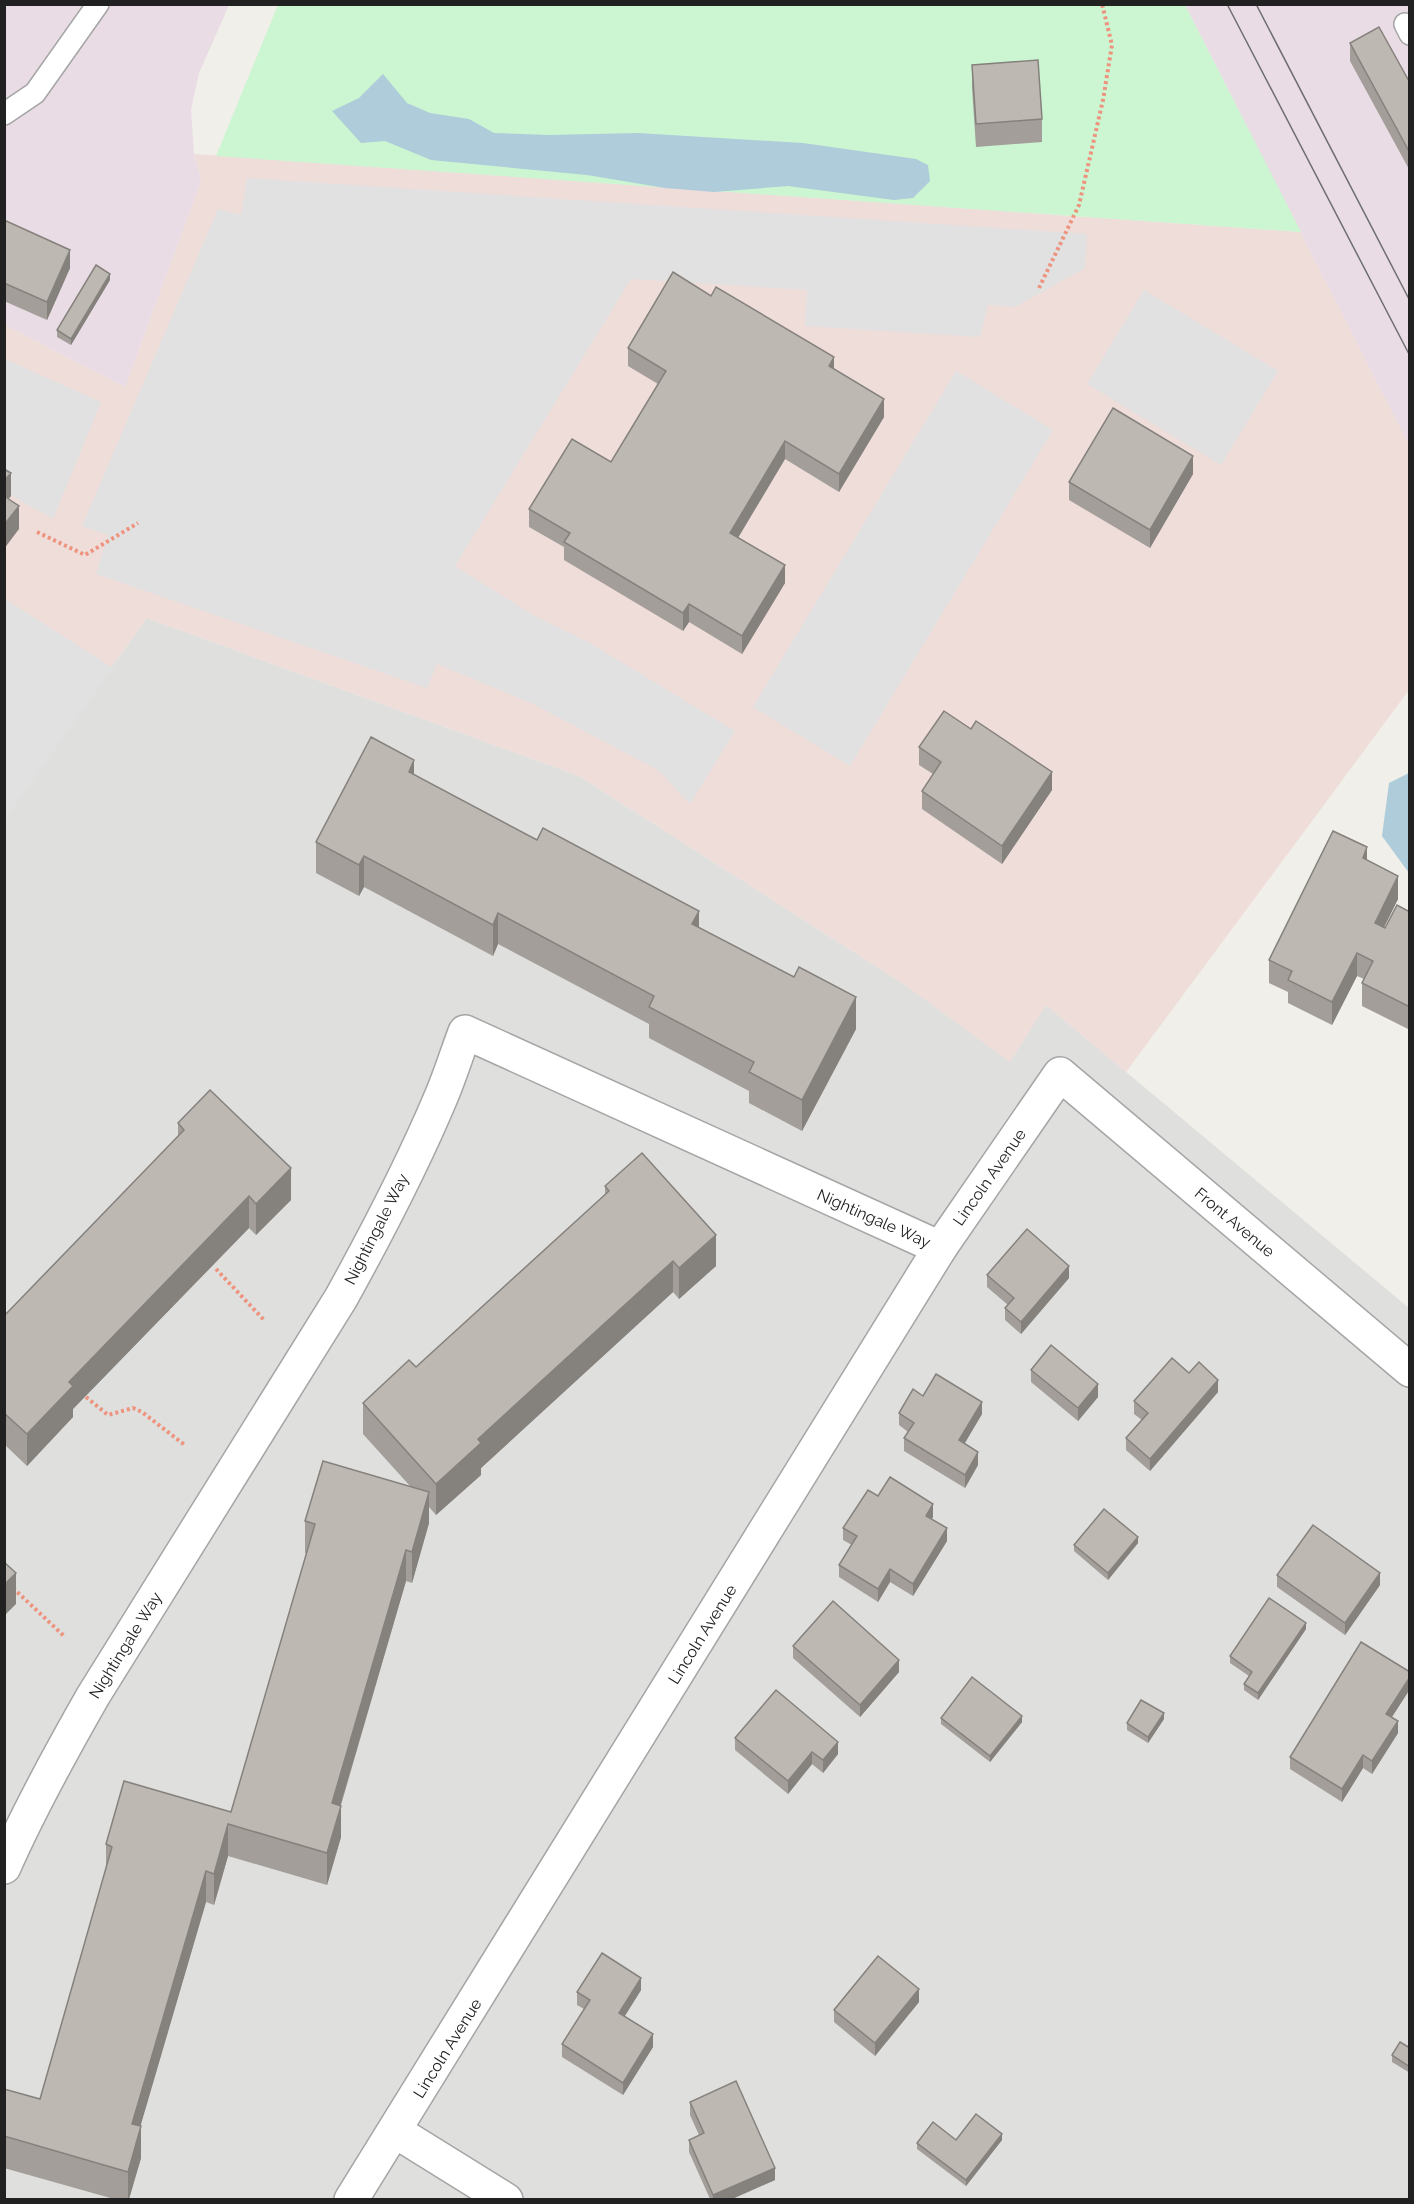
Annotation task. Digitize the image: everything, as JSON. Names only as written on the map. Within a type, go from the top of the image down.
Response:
[{"type":"street","name":"Nightingale Way","points":[[4,1867],[56,1762],[93,1696],[219,1497],[352,1278],[399,1188],[442,1096],[465,1032],[940,1248]]},
{"type":"street","name":"Lincoln Avenue","points":[[351,2199],[940,1248],[1060,1074]]},
{"type":"street","name":"Front Avenue","points":[[1060,1074],[1410,1370]]},
{"type":"street","points":[[395,2131],[506,2199]]},
{"type":"lane","points":[[4,114],[35,93],[98,4]]},
{"type":"path","points":[[1039,288],[1079,205],[1103,100],[1112,45],[1102,4]]},
{"type":"path","points":[[37,532],[85,555],[138,523]]},
{"type":"path","points":[[216,1269],[264,1320]]},
{"type":"path","points":[[86,1397],[108,1414],[133,1408],[142,1412],[186,1446]]},
{"type":"path","points":[[4,1580],[65,1637]]},
{"type":"shaded area","points":[[4,5],[229,5],[199,73],[191,109],[194,154],[201,181],[125,387],[5,325]]},
{"type":"shaded area","points":[[1185,5],[1409,5],[1409,445],[1251,135]]},
{"type":"shaded area","points":[[194,154],[1301,232],[1409,445],[1409,690],[1126,1072],[1046,1005],[1010,1062],[905,985],[579,776],[147,618],[5,814],[5,325],[125,387],[201,181]]},
{"type":"shaded area","points":[[247,178],[1087,234],[1085,268],[1015,307],[988,305],[980,337],[805,326],[807,290],[631,279],[455,566],[535,616],[588,642],[735,731],[690,804],[658,770],[531,703],[437,664],[427,688],[96,574],[108,535],[82,526],[218,209],[241,215]]},
{"type":"shaded area","points":[[1144,290],[1278,371],[1221,465],[1087,384]]},
{"type":"shaded area","points":[[5,359],[101,402],[53,519],[5,492]]},
{"type":"shaded area","points":[[956,371],[1053,430],[850,766],[753,707]]},
{"type":"shaded area","points":[[5,599],[113,668],[5,820]]},
{"type":"shaded area","points":[[147,618],[579,776],[905,985],[1010,1061],[1046,1005],[1409,1308],[1409,2199],[5,2200],[5,814]]},
{"type":"green space","points":[[278,5],[1185,5],[1301,232],[216,156]]},
{"type":"water","points":[[383,74],[407,103],[430,113],[469,119],[494,133],[549,135],[638,133],[803,143],[916,159],[928,165],[930,181],[913,198],[894,200],[788,186],[714,192],[665,188],[587,175],[431,160],[385,141],[361,143],[332,111],[359,98]]},
{"type":"water","points":[[1409,773],[1409,873],[1382,836],[1389,783]]},
{"type":"building","points":[[1379,27],[1410,83],[1410,153],[1350,43]]},
{"type":"building","points":[[1038,60],[1042,119],[976,124],[972,65]]},
{"type":"building","points":[[4,220],[70,250],[47,302],[4,283]]},
{"type":"building","points":[[96,265],[110,274],[71,339],[57,330]]},
{"type":"building","points":[[673,272],[711,296],[716,287],[834,357],[829,366],[884,399],[839,474],[785,441],[730,533],[785,565],[742,636],[689,604],[683,613],[564,542],[570,533],[529,509],[572,439],[611,462],[666,371],[628,348]]},
{"type":"building","points":[[1113,408],[1193,456],[1150,530],[1069,482]]},
{"type":"building","points":[[4,469],[11,473],[4,481]]},
{"type":"building","points":[[4,496],[19,506],[4,525]]},
{"type":"building","points":[[944,711],[971,729],[976,721],[1052,772],[1002,846],[922,791],[941,762],[919,747]]},
{"type":"building","points":[[371,737],[414,760],[409,772],[537,840],[543,828],[699,911],[692,924],[794,977],[799,967],[856,997],[802,1100],[749,1072],[754,1062],[649,1007],[654,996],[498,913],[493,925],[364,856],[359,865],[316,842]]},
{"type":"building","points":[[1333,831],[1367,847],[1363,858],[1398,876],[1375,923],[1385,928],[1397,905],[1410,912],[1410,1007],[1362,983],[1373,961],[1357,953],[1332,1002],[1288,980],[1292,971],[1269,960]]},
{"type":"building","points":[[210,1090],[291,1168],[256,1204],[249,1196],[69,1382],[73,1386],[27,1434],[4,1413],[4,1316],[184,1130],[178,1123]]},
{"type":"building","points":[[642,1153],[716,1235],[679,1268],[673,1261],[478,1439],[481,1443],[436,1484],[363,1403],[409,1360],[416,1367],[609,1191],[605,1186]]},
{"type":"building","points":[[1027,1229],[1069,1266],[1021,1322],[1005,1308],[1014,1298],[987,1275]]},
{"type":"building","points":[[1051,1345],[1098,1384],[1078,1408],[1031,1370]]},
{"type":"building","points":[[1172,1358],[1189,1373],[1199,1362],[1218,1380],[1150,1459],[1126,1438],[1148,1413],[1134,1401]]},
{"type":"building","points":[[936,1374],[982,1402],[959,1440],[978,1452],[965,1475],[904,1438],[914,1423],[899,1413],[913,1389],[923,1396]]},
{"type":"building","points":[[323,1461],[429,1492],[412,1552],[406,1550],[332,1803],[341,1806],[327,1853],[228,1824],[214,1874],[206,1871],[132,2124],[141,2126],[128,2172],[4,2136],[4,2089],[40,2099],[112,1847],[106,1844],[124,1781],[231,1812],[315,1524],[305,1521]]},
{"type":"building","points":[[890,1477],[933,1504],[926,1516],[947,1528],[913,1584],[890,1569],[878,1589],[839,1565],[857,1536],[843,1528],[868,1490],[878,1496]]},
{"type":"building","points":[[1104,1509],[1138,1537],[1108,1573],[1074,1545]]},
{"type":"building","points":[[1313,1525],[1380,1573],[1345,1623],[1277,1575]]},
{"type":"building","points":[[4,1562],[16,1573],[4,1585]]},
{"type":"building","points":[[1269,1598],[1306,1623],[1258,1693],[1244,1684],[1252,1672],[1230,1656]]},
{"type":"building","points":[[833,1601],[899,1660],[860,1705],[793,1646]]},
{"type":"building","points":[[1361,1642],[1410,1672],[1410,1677],[1386,1714],[1398,1721],[1372,1761],[1363,1755],[1342,1789],[1290,1757]]},
{"type":"building","points":[[972,1677],[1022,1716],[990,1756],[941,1718]]},
{"type":"building","points":[[776,1690],[838,1742],[823,1760],[812,1752],[788,1781],[735,1738]]},
{"type":"building","points":[[1141,1700],[1164,1713],[1148,1737],[1127,1723]]},
{"type":"building","points":[[602,1953],[641,1978],[619,2013],[653,2034],[623,2083],[562,2044],[590,2000],[577,1992]]},
{"type":"building","points":[[878,1956],[919,1989],[875,2043],[834,2010]]},
{"type":"building","points":[[1400,2042],[1410,2048],[1410,2067],[1392,2055]]},
{"type":"building","points":[[736,2081],[775,2168],[713,2195],[689,2140],[704,2133],[690,2102]]},
{"type":"building","points":[[976,2114],[1002,2134],[966,2180],[917,2143],[933,2122],[956,2140]]},
{"type":"tram line","points":[[1227,4],[1410,356]]},
{"type":"tram line","points":[[1256,4],[1410,301]]}]
